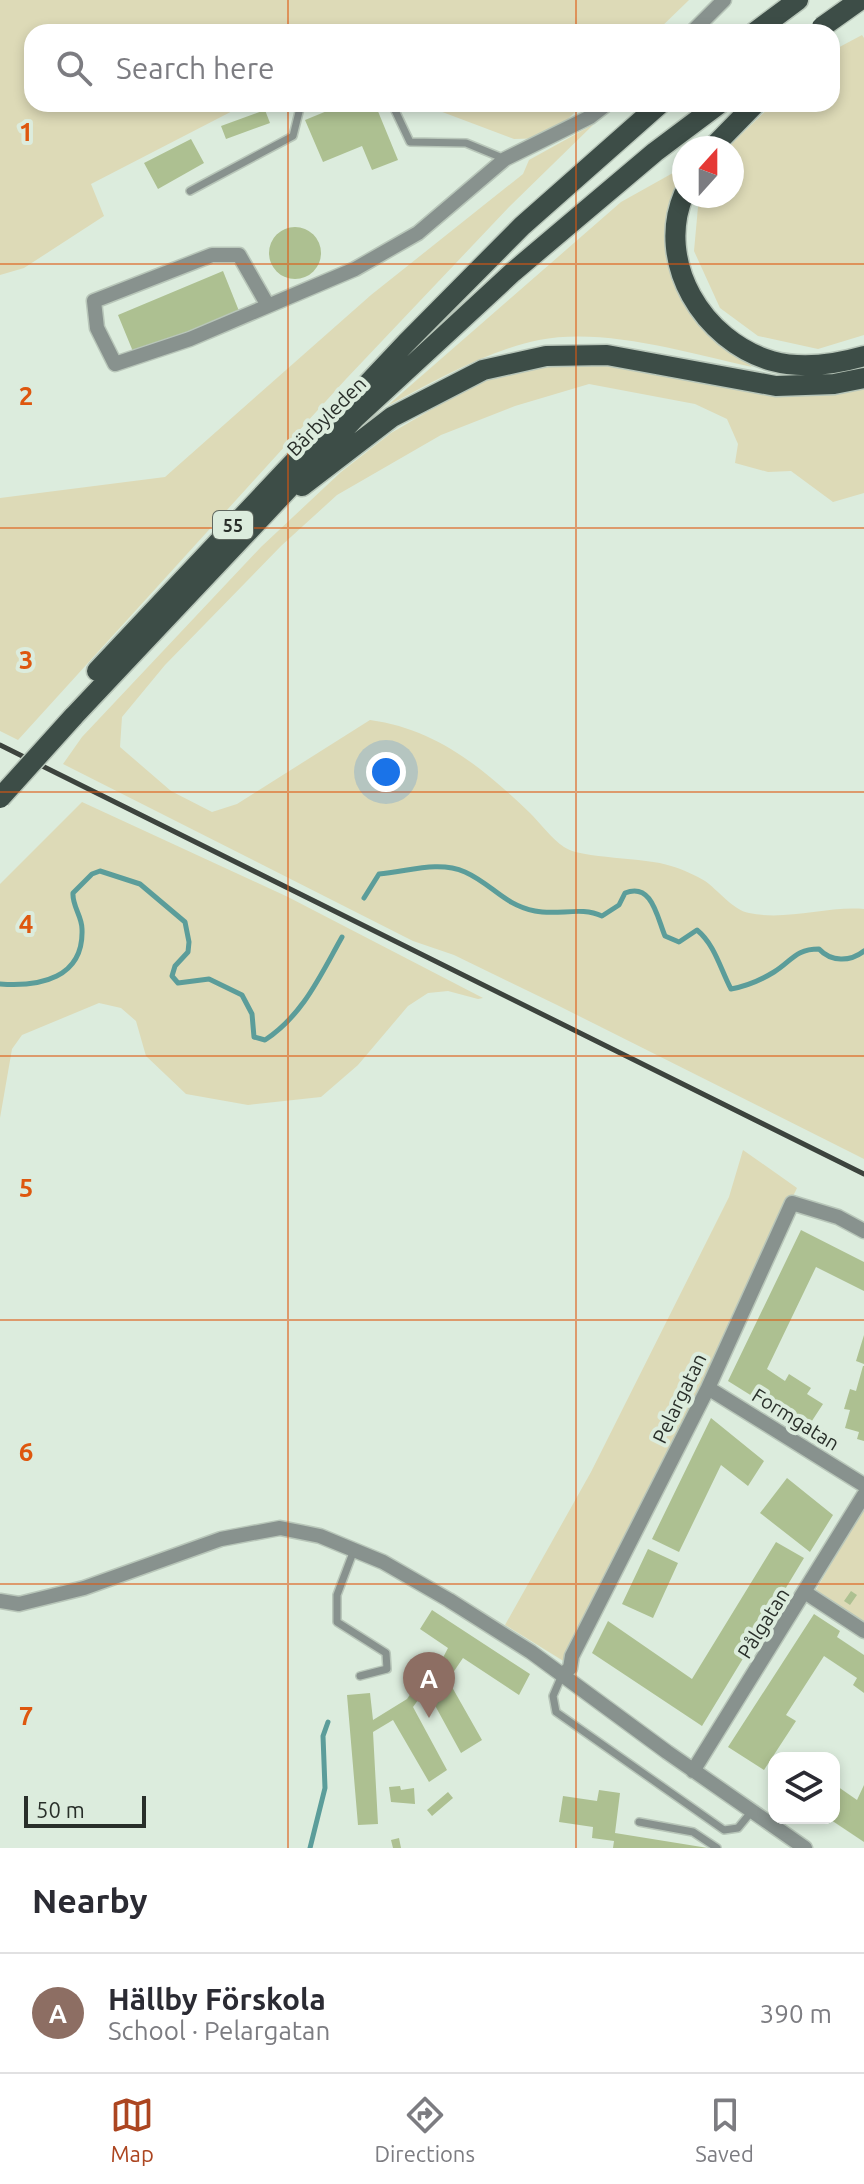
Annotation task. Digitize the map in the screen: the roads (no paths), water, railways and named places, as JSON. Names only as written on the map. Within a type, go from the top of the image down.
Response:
[{"type":"main road","points":[[766,24],[798,0]]},
{"type":"main road","points":[[827,24],[860,0]]},
{"type":"main road","name":"Bärbyleden","points":[[0,798],[68,713],[406,343],[522,226],[651,112]]},
{"type":"main road","name":"Bärbyleden","points":[[0,778],[270,509],[355,418],[513,272],[655,152],[708,112]]},
{"type":"main road","points":[[724,136],[747,112]]},
{"type":"main road","points":[[680,208],[676,223],[676,252],[689,290],[716,329],[740,346],[773,361],[832,365],[864,356]]},
{"type":"main road","points":[[270,509],[322,473],[392,417],[483,370],[546,356],[607,355],[776,386],[834,384],[864,378]]},
{"type":"street","points":[[700,24],[724,0]]},
{"type":"street","points":[[267,304],[239,255],[212,255],[94,301],[97,328],[115,364],[190,339],[355,269],[418,233],[505,159],[597,112]]},
{"type":"street","name":"Pelargatan","points":[[562,1675],[570,1668],[572,1656],[708,1388],[792,1203],[838,1217],[864,1231]]},
{"type":"street","name":"Formgatan","points":[[708,1388],[864,1485]]},
{"type":"street","name":"Pålgatan","points":[[693,1771],[864,1495]]},
{"type":"street","points":[[0,1601],[19,1604],[84,1588],[221,1539],[280,1528],[320,1536],[383,1562],[449,1600],[562,1675],[805,1848]]},
{"type":"street","points":[[806,1593],[864,1631]]},
{"type":"lane","points":[[190,191],[293,136],[299,112]]},
{"type":"lane","points":[[396,112],[410,142],[466,143],[505,159]]},
{"type":"lane","points":[[354,1550],[337,1595],[337,1622],[386,1653],[387,1669],[360,1676]]},
{"type":"lane","points":[[562,1675],[553,1696],[556,1712],[724,1830],[738,1828],[752,1811]]},
{"type":"lane","points":[[639,1822],[693,1832],[717,1848]]},
{"type":"waterway","points":[[364,898],[379,874],[433,867],[465,872],[515,904],[544,912],[586,912],[602,916],[619,905],[625,893],[642,892],[652,903],[665,936],[679,942],[697,930],[703,936],[731,989],[764,978],[804,951],[819,949],[841,959],[864,951]]},
{"type":"waterway","points":[[0,984],[44,981],[57,976],[76,959],[82,929],[73,893],[92,874],[100,871],[140,884],[185,922],[188,952],[175,966],[172,976],[178,983],[209,979],[242,995],[252,1014],[254,1037],[265,1040],[290,1019],[310,994],[342,937]]},
{"type":"waterway","points":[[310,1848],[325,1788],[323,1736],[328,1722]]},
{"type":"railway","points":[[0,745],[864,1174]]},
{"type":"place","name":"Hällby Förskola","points":[[429,1718]]}]
